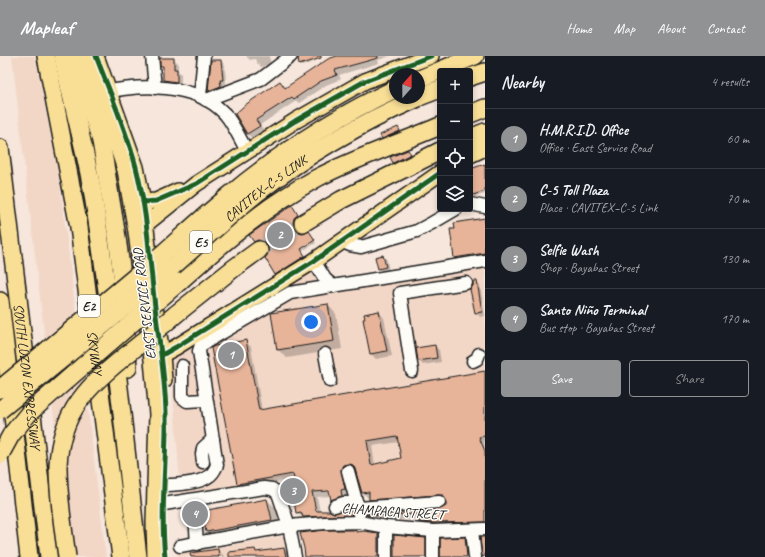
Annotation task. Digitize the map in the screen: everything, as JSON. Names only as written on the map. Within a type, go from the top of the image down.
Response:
[{"type":"highway","name":"SKYWAY","points":[[46,56],[79,227],[122,557]]},
{"type":"highway","name":"SKYWAY","points":[[62,56],[82,139],[99,232],[107,288],[138,557]]},
{"type":"highway","name":"SKYWAY","points":[[74,56],[101,141],[122,275],[133,440],[128,472]]},
{"type":"highway","points":[[425,76],[475,56]]},
{"type":"highway","points":[[473,76],[485,72]]},
{"type":"highway","name":"CAVITEX–C-5 LINK","points":[[425,95],[437,90]]},
{"type":"highway","name":"CAVITEX–C-5 LINK","points":[[0,389],[148,266],[224,199],[266,166],[329,124],[389,92]]},
{"type":"highway","name":"CAVITEX–C-5 LINK","points":[[6,412],[137,296],[268,185],[306,158],[346,134],[405,104]]},
{"type":"highway","points":[[473,113],[485,108]]},
{"type":"highway","points":[[0,455],[13,432],[32,410],[242,227],[307,184],[333,170],[437,127]]},
{"type":"highway","points":[[473,137],[485,132]]},
{"type":"highway","name":"SOUTH LUZON EXPRESSWAY","points":[[0,148],[49,557]]},
{"type":"highway","points":[[303,223],[341,200],[437,152]]},
{"type":"highway","points":[[67,557],[61,512],[58,466],[62,438],[70,416],[85,393],[96,380],[176,314],[259,250]]},
{"type":"highway","name":"SOUTH LUZON EXPRESSWAY","points":[[0,301],[6,412]]},
{"type":"highway","name":"SOUTH LUZON EXPRESSWAY","points":[[0,389],[6,412],[29,557]]},
{"type":"main road","name":"EAST SERVICE ROAD","points":[[84,56],[103,92],[136,167],[144,202],[141,228]]},
{"type":"main road","name":"EAST SERVICE ROAD","points":[[96,56],[103,92],[115,138],[141,228],[154,299],[157,358],[166,412],[160,486],[160,555]]},
{"type":"main road","points":[[141,228],[196,184],[295,121],[365,81],[431,56]]},
{"type":"main road","points":[[473,154],[485,148]]},
{"type":"main road","points":[[157,358],[314,261],[437,175]]},
{"type":"main road","points":[[144,202],[156,201],[196,184]]},
{"type":"main road","name":"EAST SERVICE ROAD","points":[[160,486],[164,504],[160,555]]},
{"type":"street","points":[[152,56],[155,88]]},
{"type":"street","points":[[203,98],[204,56]]},
{"type":"street","points":[[203,98],[261,79],[291,56]]},
{"type":"street","points":[[103,92],[123,89],[155,88],[180,90],[203,98],[225,115],[248,151]]},
{"type":"street","points":[[473,205],[485,207]]},
{"type":"street","points":[[343,242],[361,247],[417,231],[451,212]]},
{"type":"street","points":[[314,261],[325,279],[333,286]]},
{"type":"street","points":[[160,486],[197,482],[209,477],[216,466],[206,400],[200,348],[201,345],[290,293],[485,261]]},
{"type":"street","points":[[397,276],[412,371]]},
{"type":"street","points":[[400,293],[466,283]]},
{"type":"street","points":[[325,354],[330,380]]},
{"type":"street","points":[[182,366],[182,397],[184,400],[206,400]]},
{"type":"street","points":[[203,462],[203,448],[213,439]]},
{"type":"street","points":[[348,470],[357,505],[359,522]]},
{"type":"street","points":[[164,504],[264,488],[278,492],[290,526],[295,557]]},
{"type":"street","points":[[194,500],[197,544]]},
{"type":"street","points":[[335,506],[343,503],[357,505],[439,502]]},
{"type":"street","name":"CHAMPACA STREET","points":[[180,546],[290,526],[326,523],[359,522],[386,527],[433,531],[485,530]]},
{"type":"street","points":[[386,527],[386,557]]},
{"type":"street","points":[[472,530],[475,557]]},
{"type":"street","points":[[433,531],[433,557]]},
{"type":"shaded area","points":[[12,56],[35,56],[59,176],[106,557],[70,557]]},
{"type":"shaded area","points":[[485,254],[485,441],[367,465],[181,496],[171,365],[179,352],[289,283],[325,264],[328,273],[334,279],[341,281]]},
{"type":"shaded area","points":[[284,536],[286,557],[177,557],[179,554]]},
{"type":"building","points":[[321,56],[321,58],[299,65],[298,57]]},
{"type":"building","points":[[337,56],[378,56],[378,58],[335,70],[337,75],[321,81],[294,99],[292,97],[256,120],[260,126],[247,134],[235,114],[245,105],[280,81],[285,88],[328,59]]},
{"type":"building","points":[[160,58],[174,58],[174,69],[177,69],[177,82],[163,80],[163,66],[160,66]]},
{"type":"building","points":[[211,60],[221,60],[223,80],[220,80],[221,86],[208,91]]},
{"type":"building","points":[[398,127],[400,131],[382,139],[380,135]]},
{"type":"building","points":[[408,150],[411,154],[393,163],[390,157]]},
{"type":"building","points":[[485,164],[485,191],[473,195],[473,176],[473,168]]},
{"type":"building","points":[[292,205],[298,215],[294,218],[293,223],[295,228],[298,232],[303,233],[309,231],[315,240],[301,249],[305,256],[275,275],[265,258],[269,249],[267,244],[258,240],[254,242],[249,235]]},
{"type":"building","points":[[485,218],[485,253],[454,258],[450,229],[455,229],[454,223]]},
{"type":"building","points":[[383,255],[386,267],[378,269],[375,257]]},
{"type":"building","points":[[473,281],[477,281],[482,312],[475,313],[470,289],[473,286]]},
{"type":"building","points":[[328,304],[334,341],[277,350],[271,313]]},
{"type":"building","points":[[379,311],[387,351],[370,354],[363,319],[365,319],[364,314]]},
{"type":"building","points":[[246,340],[259,410],[385,387],[485,371],[485,436],[479,437],[485,451],[485,522],[418,522],[418,514],[367,516],[440,509],[446,506],[446,501],[443,495],[369,500],[369,492],[362,493],[355,469],[353,465],[350,464],[343,465],[341,469],[345,489],[341,490],[342,496],[331,500],[329,491],[312,492],[316,511],[330,511],[334,513],[344,510],[351,510],[352,515],[303,517],[301,512],[296,513],[294,500],[298,499],[293,474],[237,484],[211,348]],"holes":[[[397,436],[401,458],[371,465],[367,441]]]},
{"type":"building","points":[[435,345],[437,358],[418,361],[416,348]]},
{"type":"building","points":[[267,499],[272,520],[206,532],[202,511]]},
{"type":"building","points":[[325,530],[356,530],[356,532],[364,531],[378,533],[378,557],[305,557],[300,533]]},
{"type":"building","points":[[394,535],[426,538],[426,557],[394,557]]},
{"type":"building","points":[[465,537],[467,557],[440,557],[440,538]]},
{"type":"building","points":[[480,537],[485,537],[485,556],[482,557]]},
{"type":"building","points":[[284,548],[286,557],[229,557],[229,552],[255,549],[256,552]]},
{"type":"building","points":[[218,549],[219,557],[191,557],[190,553]]},
{"type":"tunnel","points":[[259,250],[303,223]]},
{"type":"cycle path","points":[[96,56],[123,125],[132,153],[140,183],[145,216],[163,369],[166,412],[163,503],[165,557]]},
{"type":"cycle path","points":[[143,202],[156,201],[196,184],[295,121],[365,81],[431,56]]},
{"type":"cycle path","points":[[162,355],[314,261],[437,175]]},
{"type":"place","name":"C-5 Toll Plaza","points":[[280,235]]},
{"type":"place","name":"H.M.R.I.D. Office","points":[[231,355]]},
{"type":"place","name":"Selfie Wash","points":[[293,491]]},
{"type":"place","name":"Santo Niño Terminal","points":[[195,514]]}]
